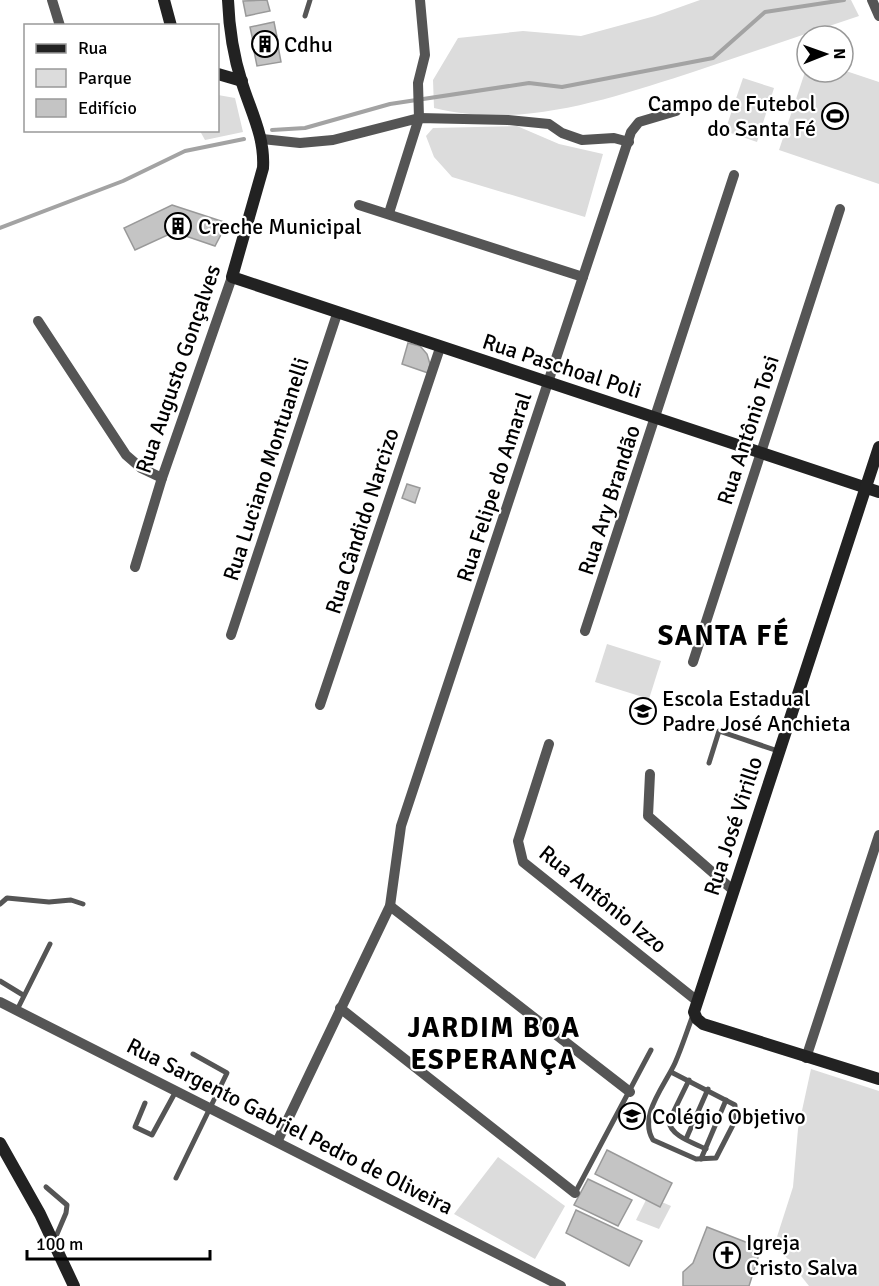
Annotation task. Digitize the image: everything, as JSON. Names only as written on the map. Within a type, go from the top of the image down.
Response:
[{"type":"street","points":[[52,0],[59,24]]},
{"type":"street","points":[[164,0],[170,24]]},
{"type":"street","name":"Rua Augusto Gonçalves","points":[[135,567],[162,478],[232,277],[263,168],[262,139],[242,81],[228,0]]},
{"type":"street","points":[[388,213],[419,118],[418,83],[425,55],[420,0]]},
{"type":"street","points":[[872,0],[879,16]]},
{"type":"street","points":[[219,74],[242,81]]},
{"type":"street","name":"Rua Felipe do Amaral","points":[[278,1140],[390,906],[401,826],[631,132],[639,122],[676,111]]},
{"type":"street","points":[[262,139],[300,143],[333,140],[419,118],[508,120],[549,124],[562,133],[582,140],[614,138],[629,142]]},
{"type":"street","name":"Rua Ary Brandão","points":[[585,631],[734,175]]},
{"type":"street","points":[[360,205],[583,277]]},
{"type":"street","name":"Rua Antônio Tosi","points":[[693,662],[840,209]]},
{"type":"street","name":"Rua Paschoal Poli","points":[[232,277],[337,314],[879,492]]},
{"type":"street","name":"Rua Luciano Montuanelli","points":[[231,635],[337,314]]},
{"type":"street","points":[[38,321],[126,455],[141,468],[162,478]]},
{"type":"street","name":"Rua Cândido Narcizo","points":[[321,705],[440,348]]},
{"type":"street","name":"Rua José Virillo","points":[[695,1006],[879,447]]},
{"type":"street","name":"Rua Antônio Izzo","points":[[549,744],[518,841],[523,862],[695,1006]]},
{"type":"street","points":[[650,774],[648,816],[734,891]]},
{"type":"street","points":[[806,1058],[879,835]]},
{"type":"street","points":[[390,906],[630,1092]]},
{"type":"street","name":"Rua Sargento Gabriel Pedro de Oliveira","points":[[0,1002],[278,1140],[561,1286]]},
{"type":"street","points":[[695,1006],[697,1019],[703,1024],[879,1079]]},
{"type":"street","points":[[340,1008],[575,1193]]},
{"type":"street","points":[[0,1143],[74,1286]]},
{"type":"lane","points":[[305,16],[310,0]]},
{"type":"lane","points":[[709,763],[719,731],[780,752]]},
{"type":"lane","points":[[0,904],[8,898],[49,902],[71,900],[83,904]]},
{"type":"lane","points":[[17,1010],[50,944]]},
{"type":"lane","points":[[0,981],[24,995]]},
{"type":"lane","points":[[671,1072],[708,1089],[735,1105],[735,1121],[718,1156],[701,1159],[653,1140],[649,1132],[648,1125],[653,1104],[671,1072],[695,1006]]},
{"type":"lane","points":[[575,1193],[651,1050]]},
{"type":"lane","points":[[176,1178],[226,1077],[226,1070],[193,1054]]},
{"type":"lane","points":[[689,1080],[669,1124],[674,1132],[706,1149]]},
{"type":"lane","points":[[686,1139],[708,1089]]},
{"type":"lane","points":[[145,1103],[135,1127],[152,1135],[177,1090]]},
{"type":"lane","points":[[701,1159],[726,1100]]},
{"type":"lane","points":[[46,1187],[67,1205],[66,1213],[53,1242]]},
{"type":"green space","points":[[700,0],[851,0],[859,16],[835,24],[795,24],[795,37],[632,91],[566,108],[500,115],[467,114],[434,108],[433,80],[458,38],[523,31],[581,36],[655,16]]},
{"type":"green space","name":"Campo de Futebol do Santa Fé","points":[[855,74],[879,82],[879,184],[779,150],[801,84],[855,84]]},
{"type":"green space","points":[[743,78],[774,88],[757,142],[725,131]]},
{"type":"green space","points":[[219,95],[235,98],[243,132],[205,140],[201,132],[219,132]]},
{"type":"green space","points":[[517,126],[559,144],[603,154],[585,217],[452,177],[434,157],[426,136],[433,128]]},
{"type":"green space","points":[[607,644],[661,661],[649,699],[595,682]]},
{"type":"green space","points":[[811,1069],[879,1091],[879,1286],[809,1286],[775,1243],[793,1187],[798,1129]]},
{"type":"green space","points":[[498,1157],[565,1206],[535,1259],[454,1214]]},
{"type":"green space","points":[[648,1196],[671,1206],[659,1229],[636,1220]]},
{"type":"building","name":"Cdhu","points":[[267,0],[270,11],[246,16],[243,1]]},
{"type":"building","name":"Cdhu","points":[[274,22],[277,37],[267,39],[269,48],[278,46],[281,62],[257,66],[254,51],[262,50],[261,40],[253,41],[250,27]]},
{"type":"building","name":"Creche Municipal","points":[[172,205],[227,223],[215,246],[174,232],[135,250],[124,228]]},
{"type":"building","points":[[408,343],[420,346],[427,354],[430,364],[428,373],[402,364]]},
{"type":"building","points":[[407,484],[420,488],[415,503],[402,498]]},
{"type":"building","points":[[607,1150],[672,1183],[660,1207],[595,1174]]},
{"type":"building","points":[[588,1179],[632,1200],[618,1226],[574,1205]]},
{"type":"building","points":[[576,1210],[642,1241],[629,1266],[566,1233]]},
{"type":"building","name":"Igreja Cristo Salva","points":[[707,1227],[761,1248],[749,1286],[683,1286],[683,1272],[693,1263]]},
{"type":"waterway","points":[[272,130],[305,128],[390,104],[529,83],[562,87],[713,58],[765,12],[844,0]]},
{"type":"waterway","points":[[0,228],[123,181],[185,151],[244,139]]},
{"type":"place","name":"Cdhu","points":[[265,44]]},
{"type":"place","name":"Campo de Futebol do Santa Fé","points":[[835,116]]},
{"type":"place","name":"Creche Municipal","points":[[178,226]]},
{"type":"place","name":"Escola Estadual Padre José Anchieta","points":[[643,711]]},
{"type":"place","name":"Colégio Objetivo","points":[[632,1116]]},
{"type":"place","name":"Igreja Cristo Salva","points":[[727,1255]]},
{"type":"district","name":"SANTA FÉ","points":[[724,636]]},
{"type":"district","name":"JARDIM BOA ESPERANÇA","points":[[494,1044]]}]
